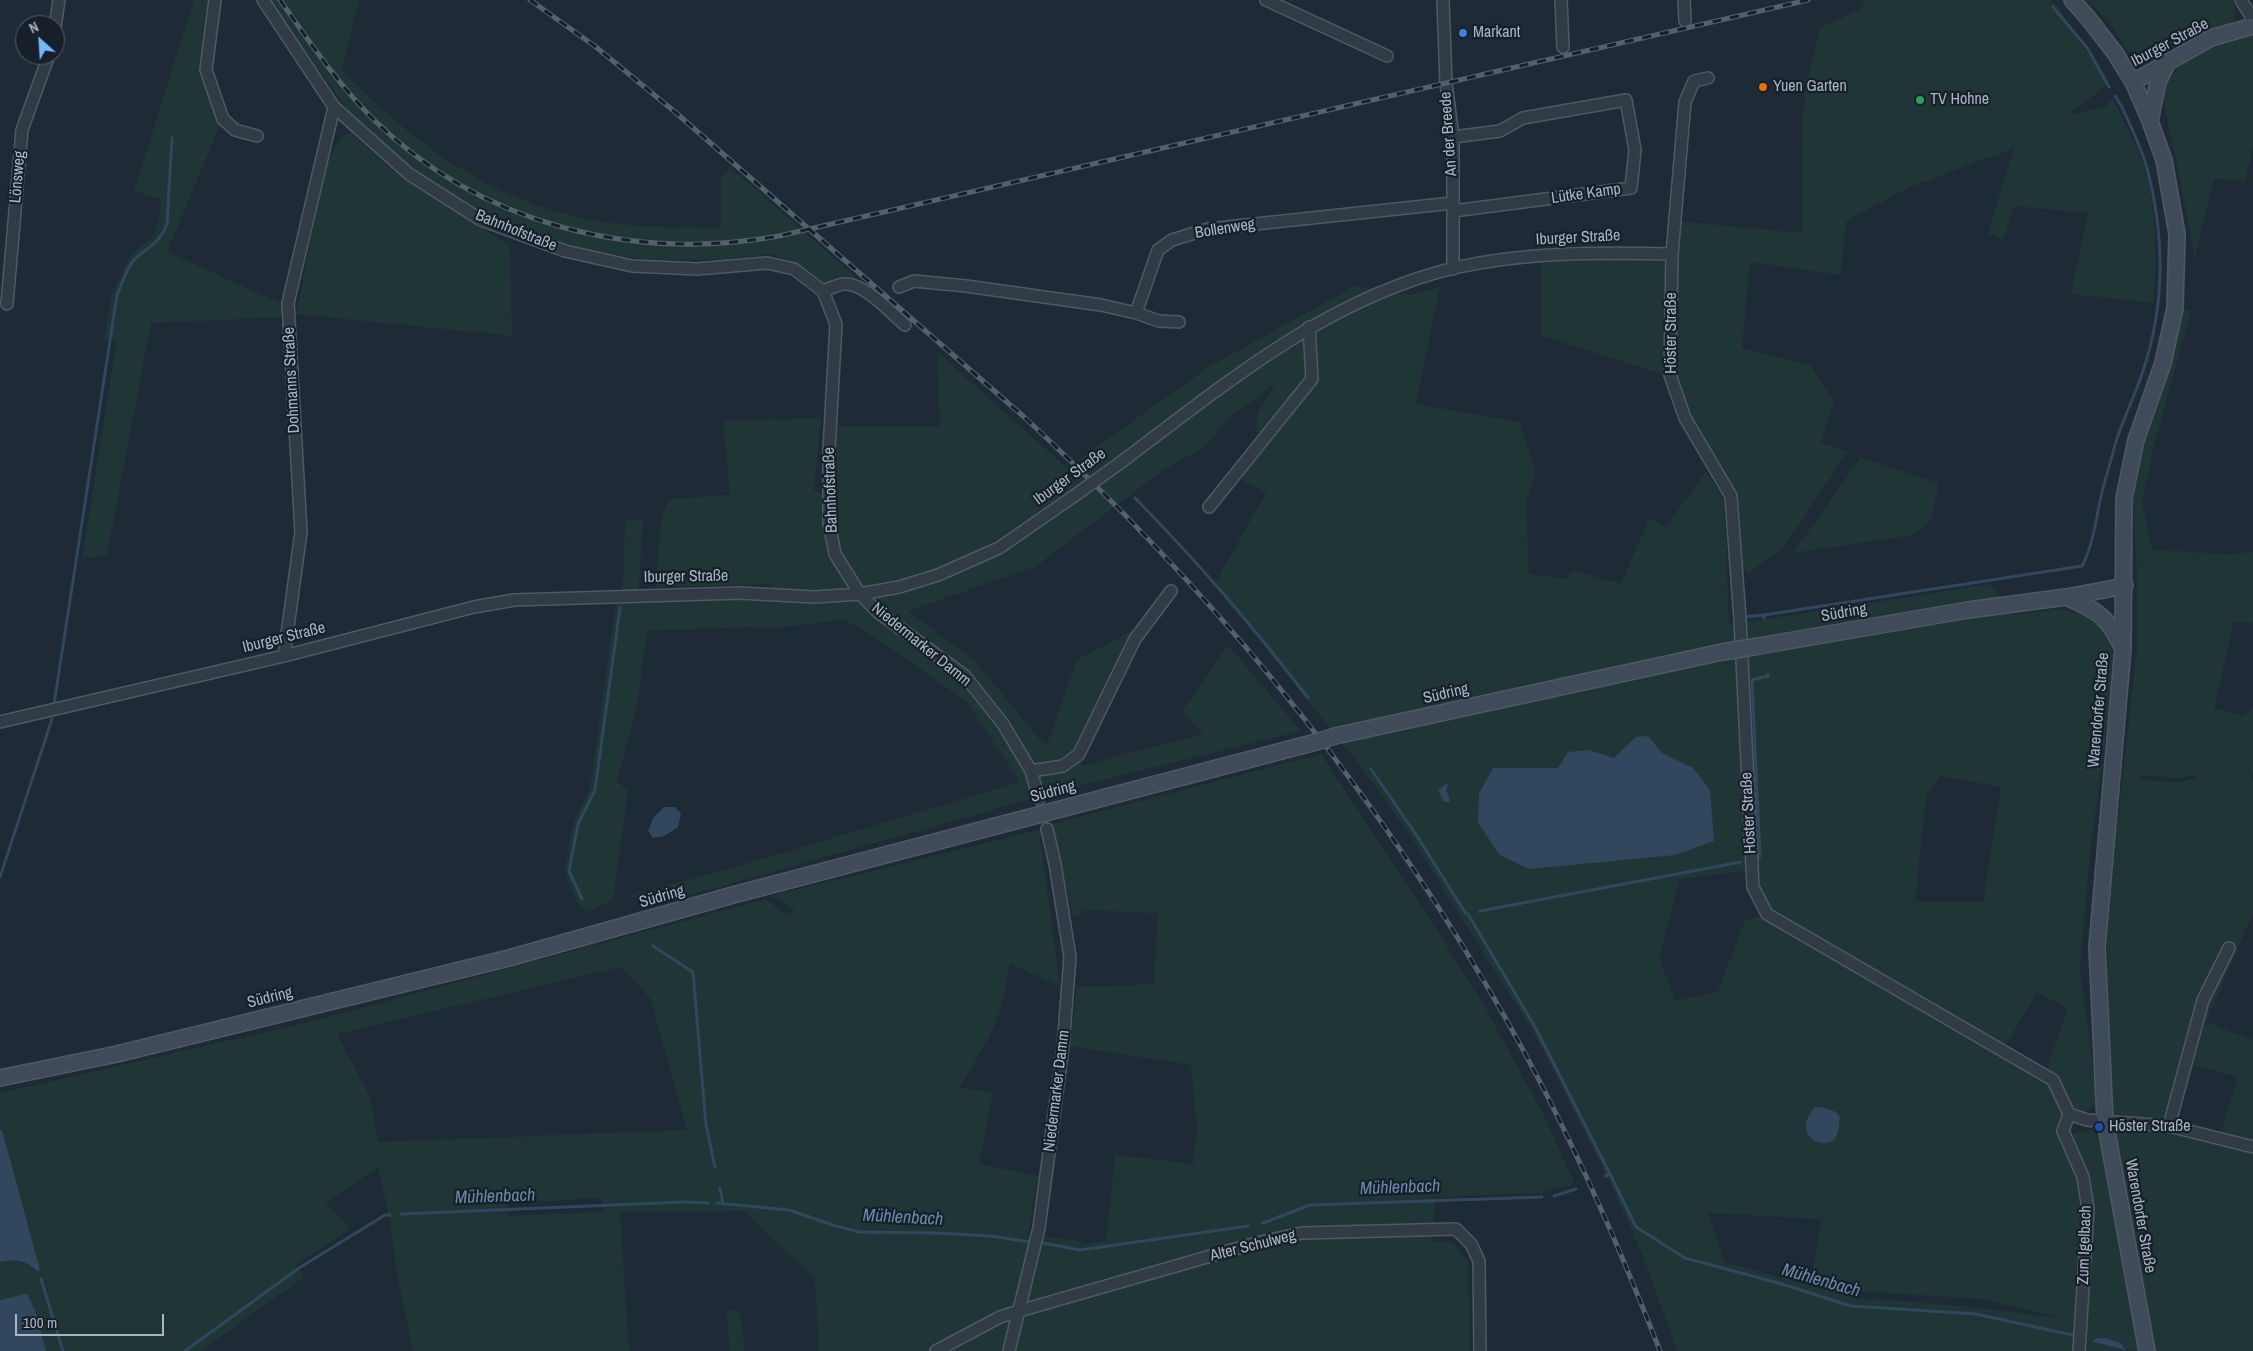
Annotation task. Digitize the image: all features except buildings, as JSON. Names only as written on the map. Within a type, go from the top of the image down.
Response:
[{"type":"main road","name":"Warendorfer Straße","points":[[2072,0],[2088,18],[2133,82],[2150,121],[2166,169],[2177,234],[2175,308],[2163,363],[2136,440],[2124,498],[2125,586],[2123,648],[2097,947],[2105,1121],[2147,1351]]},
{"type":"main road","name":"Iburger Straße","points":[[2133,82],[2211,38],[2253,26]]},
{"type":"main road","points":[[2150,121],[2158,82],[2168,62]]},
{"type":"main road","name":"Südring","points":[[0,1078],[117,1054],[509,958],[771,885],[1335,736],[1722,652],[1968,610],[2066,597],[2125,586]]},
{"type":"main road","points":[[2066,597],[2095,611],[2106,619],[2123,648]]},
{"type":"street","points":[[57,15],[59,0]]},
{"type":"street","points":[[215,0],[206,70],[223,119],[235,130],[257,136]]},
{"type":"street","name":"Bahnhofstraße","points":[[263,0],[334,107],[409,174],[481,220],[565,251],[632,266],[697,269],[766,263],[794,269],[824,291],[836,324],[829,450],[829,523],[836,554],[860,594]]},
{"type":"street","points":[[1266,0],[1387,56]]},
{"type":"street","name":"An der Breede","points":[[1443,0],[1446,83],[1453,137],[1453,268]]},
{"type":"street","points":[[1560,0],[1563,47]]},
{"type":"street","points":[[1684,0],[1685,20]]},
{"type":"street","name":"Iburger Straße","points":[[2241,0],[2253,26]]},
{"type":"street","name":"Lönsweg","points":[[7,304],[22,130],[45,65]]},
{"type":"street","points":[[1672,254],[1685,102],[1694,81],[1708,78]]},
{"type":"street","name":"Lütke Kamp","points":[[1453,137],[1500,131],[1523,118],[1626,100],[1635,150],[1631,188],[1453,207]]},
{"type":"street","name":"Dohmanns Straße","points":[[284,656],[301,532],[288,303],[334,107]]},
{"type":"street","name":"Bollenweg","points":[[1136,313],[1158,250],[1172,240],[1208,229],[1453,207]]},
{"type":"street","name":"Iburger Straße","points":[[0,722],[284,656],[474,607],[514,600],[713,594],[814,597],[860,594],[899,587],[938,575],[970,562],[1024,532],[1272,351],[1309,328],[1370,297],[1453,268],[1562,254],[1672,254]]},
{"type":"street","name":"Höster Straße","points":[[1672,254],[1670,375],[1685,418],[1731,496],[1740,619],[1753,888],[1767,914],[2053,1080],[2069,1114]]},
{"type":"street","points":[[899,287],[914,280],[949,284],[1101,305],[1136,313],[1159,321],[1179,322]]},
{"type":"street","points":[[824,291],[844,283],[854,284],[904,325]]},
{"type":"street","points":[[1209,507],[1312,379],[1309,328]]},
{"type":"street","points":[[1031,771],[1063,766],[1079,754],[1135,639],[1171,591]]},
{"type":"street","name":"Niedermarker Damm","points":[[860,594],[878,612],[964,676],[1003,724],[1031,771],[1039,799]]},
{"type":"street","name":"Niedermarker Damm","points":[[1009,1351],[1040,1228],[1063,1047],[1070,957],[1056,864],[1047,829]]},
{"type":"street","points":[[2169,1126],[2203,1000],[2229,948]]},
{"type":"street","points":[[2069,1114],[2087,1120],[2169,1126],[2253,1147]]},
{"type":"street","name":"Zum Igelbach","points":[[2069,1114],[2063,1132],[2083,1177],[2088,1209],[2079,1351]]},
{"type":"street","name":"Alter Schulweg","points":[[936,1351],[1000,1317],[1256,1243],[1302,1233],[1456,1229],[1471,1244],[1479,1261],[1480,1351]]},
{"type":"green space","points":[[194,0],[211,0],[199,74],[221,123],[167,252],[285,305],[283,317],[151,323],[107,555],[82,559],[117,339],[104,342],[112,294],[129,257],[154,235],[159,221],[161,199],[134,191]]},
{"type":"green space","points":[[272,0],[359,0],[342,70],[392,118],[418,139],[475,177],[505,192],[536,205],[570,215],[607,222],[645,226],[721,228],[721,178],[730,167],[857,278],[833,295],[823,281],[798,264],[770,254],[724,259],[663,261],[614,255],[568,245],[525,231],[486,214],[448,193],[411,167],[346,108],[270,2]]},
{"type":"green space","points":[[1865,0],[2051,0],[2057,5],[2080,43],[2110,82],[2069,115],[2105,107],[2113,99],[2145,169],[2154,219],[2156,269],[2154,303],[2071,294],[2088,213],[2014,206],[2003,240],[1988,233],[2014,148],[1908,188],[1846,221],[1841,275],[1750,262],[1742,348],[1810,365],[1834,402],[1821,443],[1848,452],[1783,548],[1749,573],[1741,565],[1736,495],[1689,416],[1674,373],[1676,221],[1802,233],[1803,109],[1806,100],[1804,95],[1820,28],[1861,9]]},
{"type":"green space","points":[[2087,0],[2234,0],[2235,20],[2229,24],[2146,54],[2128,51],[2109,22]]},
{"type":"green space","points":[[2253,33],[2253,146],[2245,182],[2214,178],[2195,258],[2165,110],[2165,88],[2170,77],[2189,59],[2229,40]]},
{"type":"green space","points":[[351,133],[392,170],[510,246],[512,336],[296,314],[326,165],[341,136]]},
{"type":"green space","points":[[1541,257],[1670,257],[1669,376],[1541,336]]},
{"type":"green space","points":[[1354,286],[1411,295],[1440,287],[1416,404],[1519,422],[1536,473],[1526,500],[1529,574],[1566,579],[1573,570],[1621,584],[1649,518],[1666,527],[1706,471],[1724,499],[1729,625],[1990,584],[2012,615],[2060,609],[2090,617],[2107,631],[2115,663],[2090,854],[2080,969],[2097,1101],[2087,1111],[2074,1109],[2058,1079],[2046,1070],[2068,1009],[2037,992],[2005,1046],[1772,912],[1757,885],[1737,677],[1750,870],[1680,879],[1659,958],[1676,1001],[1718,991],[1745,920],[1766,915],[1897,996],[2049,1083],[2063,1112],[2062,1137],[2092,1129],[2103,1144],[2141,1351],[2130,1350],[2121,1343],[2105,1338],[2094,1339],[2093,1342],[2124,1351],[1677,1351],[1643,1256],[1609,1181],[1536,1037],[1409,834],[1357,761],[1214,585],[1266,493],[1239,478],[1270,437],[1256,432],[1257,414],[1276,383],[1233,415],[1202,449],[1163,470],[1035,567],[908,611],[975,661],[1046,747],[1077,660],[1130,632],[1145,634],[1081,766],[1203,734],[1182,711],[1228,645],[1301,731],[1063,790],[666,902],[628,896],[721,871],[1020,782],[966,701],[871,635],[845,620],[773,628],[751,627],[647,631],[637,707],[617,780],[628,792],[613,900],[588,912],[578,904],[564,872],[573,823],[591,782],[616,602],[623,585],[625,521],[643,519],[638,601],[729,598],[771,599],[770,584],[656,587],[661,518],[669,499],[730,495],[723,421],[821,418],[814,491],[836,499],[836,426],[940,426],[937,352],[1067,468],[1210,366]],"holes":[[[1940,776],[2001,787],[1983,902],[1915,902],[1926,796]],[[1708,1213],[1821,1219],[1812,1278],[1855,1291],[1981,1299],[2067,1319],[1963,1306],[1855,1298],[1782,1275],[1782,1278],[1725,1262]]]},
{"type":"green space","points":[[2182,308],[2191,311],[2154,446],[2142,501],[2152,550],[2227,554],[2253,552],[2253,623],[2234,622],[2214,708],[2244,716],[2253,707],[2253,773],[2251,775],[2253,780],[2253,913],[2206,1022],[2253,1040],[2253,1141],[2221,1132],[2238,1077],[2190,1064],[2165,1119],[2112,1115],[2106,924],[2137,649],[2137,579],[2133,496],[2145,441],[2168,368]],"holes":[[[2141,775],[2180,778],[2192,776],[2198,778],[2178,782],[2141,780]]]},
{"type":"green space","points":[[1861,457],[1939,483],[1931,520],[1914,535],[1793,553]]},
{"type":"green space","points":[[1321,754],[1431,921],[1486,1009],[1542,1112],[1575,1184],[1542,1193],[1436,1197],[1431,1241],[1453,1242],[1468,1261],[1470,1351],[819,1351],[815,1280],[745,1211],[620,1212],[629,1351],[413,1351],[398,1279],[388,1211],[378,1167],[325,1203],[351,1229],[294,1266],[301,1270],[304,1277],[201,1351],[46,1351],[36,1313],[25,1294],[0,1300],[0,1262],[20,1262],[37,1271],[2,1130],[0,1129],[0,1093],[305,1023],[766,899],[785,914],[796,910],[771,896],[1039,830],[1060,986],[1010,964],[1001,1009],[990,1035],[960,1088],[993,1092],[979,1164],[1038,1176],[1028,1235],[1081,1241],[1080,1245],[1106,1241],[1115,1155],[1193,1164],[1197,1129],[1191,1065],[1070,1046],[1077,987],[1154,984],[1158,913],[1087,910],[1073,917],[1052,824]],"holes":[[[621,967],[650,998],[687,1130],[378,1142],[370,1097],[337,1034]],[[602,1198],[603,1212],[507,1216],[507,1203]]]},
{"type":"green space","points":[[2112,1127],[2165,1132],[2253,1154],[2253,1351],[2152,1351]]},
{"type":"green space","points":[[726,1310],[740,1311],[745,1351],[730,1351]]},
{"type":"water","points":[[1648,736],[1662,753],[1693,768],[1710,790],[1714,841],[1675,855],[1529,869],[1500,855],[1478,823],[1479,794],[1493,768],[1558,768],[1568,752],[1589,750],[1614,758],[1636,737]]},
{"type":"water","points":[[1449,782],[1446,790],[1450,800],[1449,802],[1444,802],[1438,790]]},
{"type":"water","points":[[664,807],[675,807],[681,814],[678,827],[664,836],[653,838],[648,831],[653,818]]},
{"type":"water","points":[[1822,1107],[1836,1112],[1840,1117],[1836,1137],[1824,1143],[1812,1139],[1806,1126],[1814,1108]]},
{"type":"water","points":[[0,1129],[2,1130],[40,1270],[37,1271],[20,1261],[0,1262]]},
{"type":"water","points":[[25,1294],[28,1295],[36,1313],[46,1351],[0,1351],[0,1300]]},
{"type":"water","points":[[2096,1338],[2105,1338],[2121,1343],[2129,1351],[2093,1342]]},
{"type":"waterway","points":[[2053,7],[2088,49],[2109,87]]},
{"type":"waterway","points":[[1764,618],[1764,615],[2082,566],[2092,539],[2115,445],[2150,349],[2155,323],[2160,271],[2157,219],[2147,168],[2135,136],[2115,96]]},
{"type":"waterway","points":[[54,704],[117,295],[132,262],[154,244],[161,236],[167,224],[172,138]]},
{"type":"waterway","points":[[1135,498],[1225,595],[1308,698]]},
{"type":"waterway","points":[[582,899],[569,871],[578,824],[595,790],[620,608]]},
{"type":"waterway","points":[[1744,617],[1764,615]]},
{"type":"waterway","points":[[1757,860],[1760,856],[1752,680],[1768,676],[1768,674]]},
{"type":"waterway","points":[[0,877],[52,719]]},
{"type":"waterway","points":[[1371,769],[1417,836],[1466,914]]},
{"type":"waterway","points":[[1480,911],[1741,862]]},
{"type":"waterway","points":[[1468,914],[1535,1027],[1610,1174]]},
{"type":"waterway","points":[[653,946],[693,972],[706,1125],[715,1167]]},
{"type":"waterway","name":"Mühlenbach","points":[[1605,1176],[1610,1174],[1636,1227],[1685,1258],[1782,1284],[1851,1306],[1976,1314],[2072,1335]]},
{"type":"waterway","points":[[720,1188],[723,1204]]},
{"type":"waterway","name":"Mühlenbach","points":[[1554,1196],[1576,1189]]},
{"type":"waterway","name":"Mühlenbach","points":[[1263,1223],[1310,1205],[1542,1197]]},
{"type":"waterway","name":"Mühlenbach","points":[[401,1214],[684,1202],[709,1203]]},
{"type":"waterway","name":"Mühlenbach","points":[[717,1203],[789,1210],[859,1232],[991,1236],[1030,1242]]},
{"type":"waterway","name":"Mühlenbach","points":[[185,1351],[299,1268],[385,1215],[390,1215]]},
{"type":"waterway","name":"Mühlenbach","points":[[1043,1243],[1080,1250],[1248,1226]]},
{"type":"waterway","points":[[41,1279],[63,1351]]},
{"type":"railway","points":[[280,0],[335,76],[373,119],[415,156],[461,186],[510,209],[562,227],[615,238],[669,244],[724,243],[779,236],[1808,0]]},
{"type":"railway","points":[[530,0],[596,47],[675,112],[1023,416],[1155,546],[1275,682],[1385,827],[1436,904],[1511,1027],[1558,1118],[1602,1210],[1660,1351]]},
{"type":"place","name":"Markant","points":[[1463,33]]},
{"type":"place","name":"Yuen Garten","points":[[1763,87]]},
{"type":"place","name":"TV Hohne","points":[[1920,100]]},
{"type":"place","name":"Höster Straße","points":[[2099,1127]]}]
